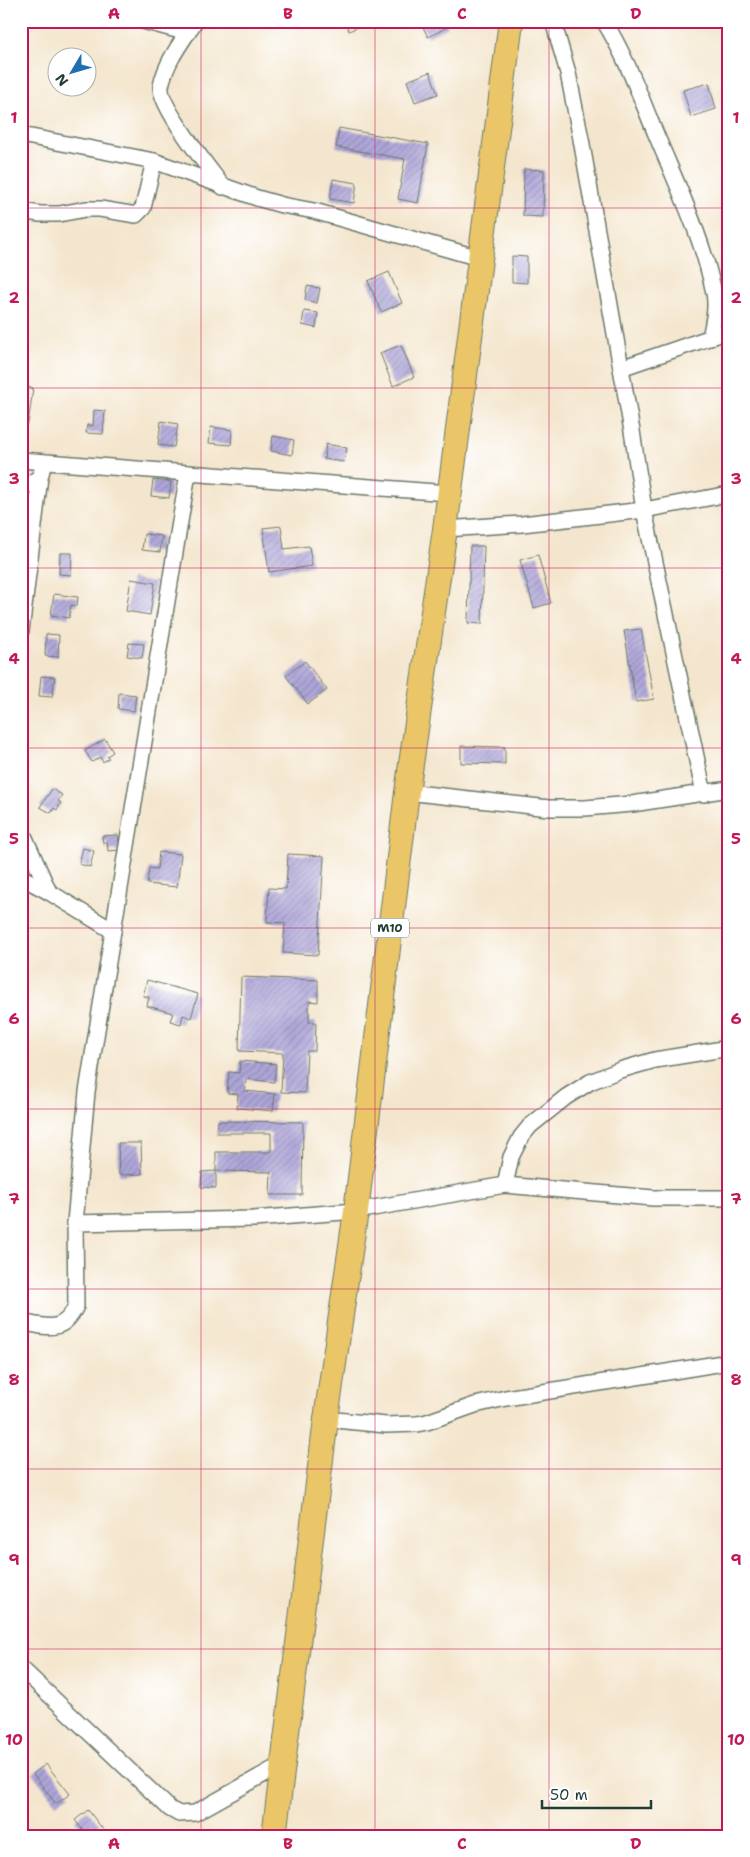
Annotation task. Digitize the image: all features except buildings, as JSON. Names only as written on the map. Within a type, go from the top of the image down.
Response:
[{"type":"main road","name":"M10","points":[[274,1836],[326,1419],[356,1211],[406,792],[444,529],[511,21]]},
{"type":"street","points":[[143,21],[191,27],[172,56],[161,86],[161,93],[174,119],[223,187]]},
{"type":"street","points":[[554,21],[572,92],[644,510],[704,794]]},
{"type":"street","points":[[604,21],[615,38],[626,63],[695,229],[715,294],[710,338]]},
{"type":"street","points":[[21,135],[154,162],[223,187],[282,205],[314,211],[479,258]]},
{"type":"street","points":[[21,211],[59,214],[100,209],[136,215],[143,208],[154,162]]},
{"type":"street","points":[[621,368],[729,331]]},
{"type":"street","points":[[21,460],[42,470],[188,473],[448,492]]},
{"type":"street","points":[[21,489],[42,470]]},
{"type":"street","points":[[21,631],[42,470]]},
{"type":"street","points":[[21,1322],[51,1327],[59,1326],[72,1315],[76,1306],[75,1223],[87,1092],[188,473]]},
{"type":"street","points":[[444,529],[522,524],[644,510],[729,494]]},
{"type":"street","points":[[406,792],[549,808],[585,808],[632,804],[729,789]]},
{"type":"street","points":[[21,829],[49,892]]},
{"type":"street","points":[[21,877],[113,931]]},
{"type":"street","points":[[505,1185],[511,1157],[521,1137],[530,1126],[560,1102],[590,1082],[620,1070],[655,1060],[729,1048]]},
{"type":"street","points":[[75,1223],[253,1219],[356,1211],[505,1185],[652,1198],[729,1198]]},
{"type":"street","points":[[326,1419],[386,1425],[417,1424],[475,1405],[506,1398],[729,1362]]},
{"type":"street","points":[[21,1668],[170,1809],[179,1814],[195,1813],[284,1763]]}]
